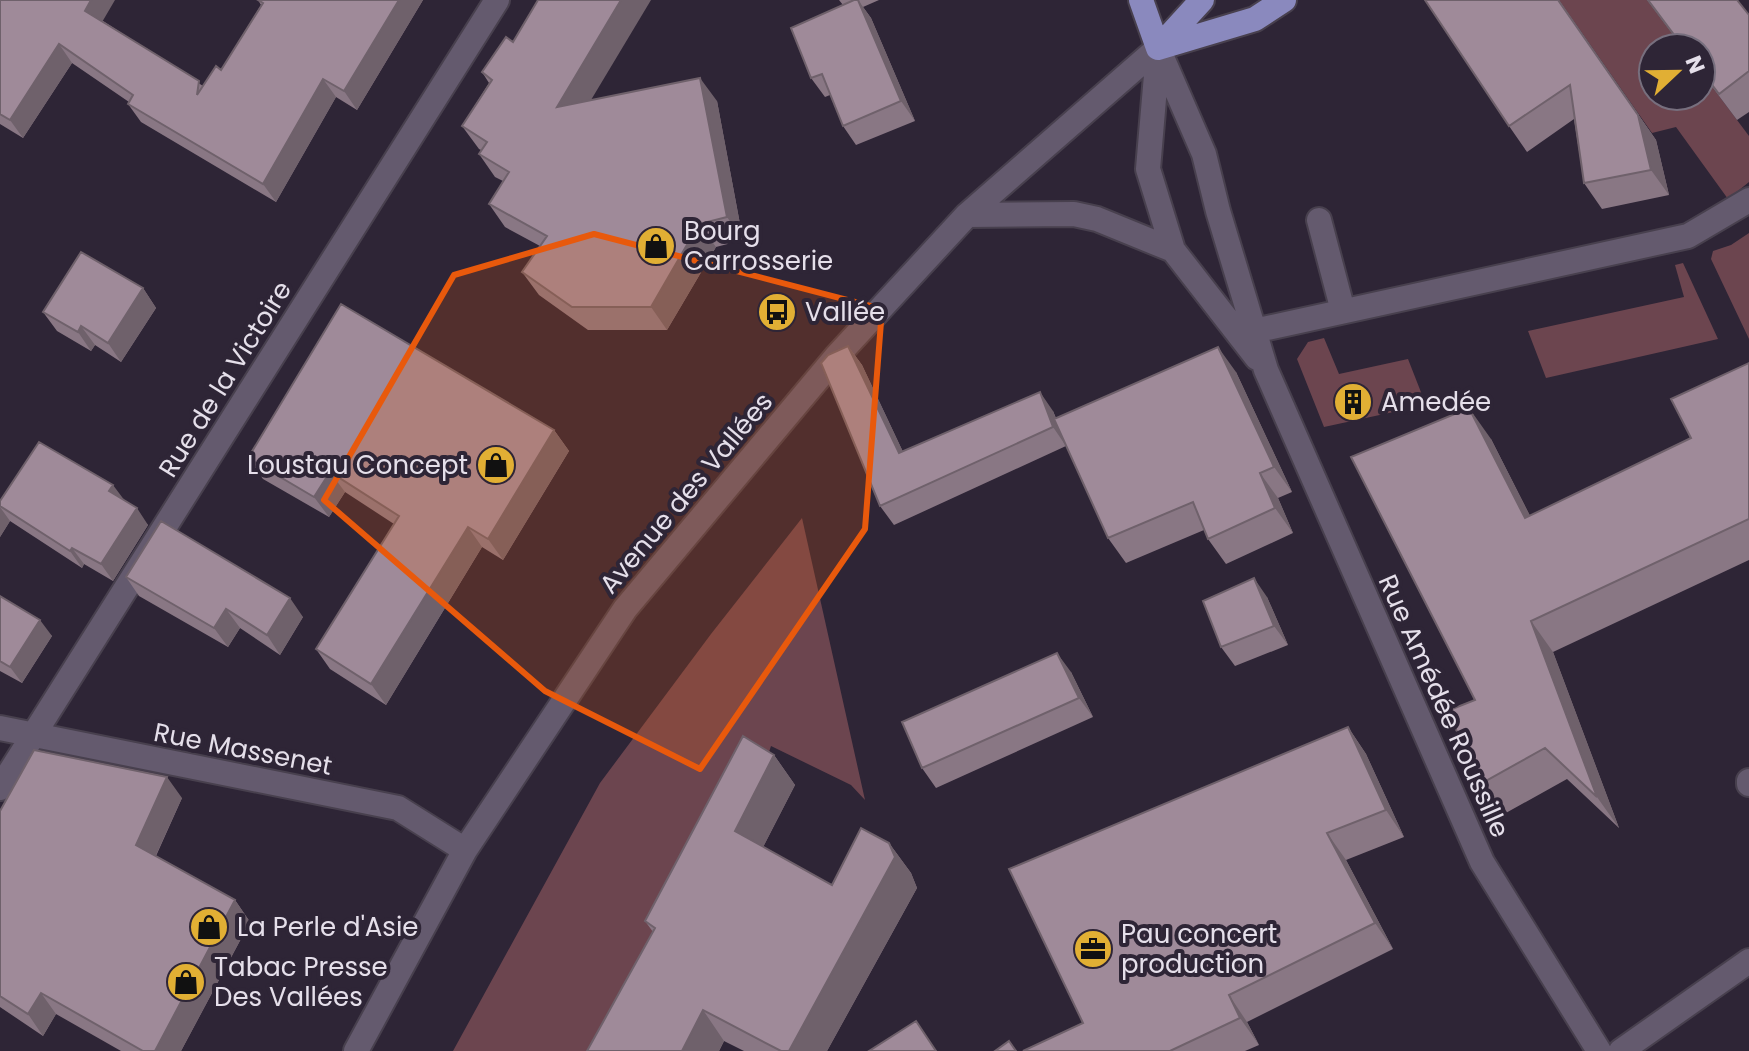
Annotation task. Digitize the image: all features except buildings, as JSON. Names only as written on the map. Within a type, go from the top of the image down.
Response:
[{"type":"main road","points":[[1141,0],[1158,48]]},
{"type":"main road","name":"Avenue des Vallées","points":[[1158,48],[1202,0]]},
{"type":"main road","name":"Avenue des Vallées","points":[[1158,48],[1255,19],[1284,0]]},
{"type":"street","name":"Rue de la Victoire","points":[[0,788],[497,0]]},
{"type":"street","name":"Avenue des Vallées","points":[[356,1051],[465,850],[625,609],[836,357],[967,215],[1158,48]]},
{"type":"street","name":"Rue Amédée Roussille","points":[[1158,48],[1148,169],[1173,250],[1266,370]]},
{"type":"street","name":"Rue Amédée Roussille","points":[[1158,48],[1204,154],[1266,370],[1482,862],[1599,1051]]},
{"type":"street","points":[[1254,331],[1688,236],[1749,200]]},
{"type":"street","points":[[967,215],[1074,214],[1097,219],[1173,250]]},
{"type":"street","points":[[1319,220],[1343,311]]},
{"type":"street","name":"Rue Massenet","points":[[0,728],[398,808],[465,850]]},
{"type":"street","points":[[1621,1051],[1749,961]]},
{"type":"highlighted area","points":[[594,234],[882,309],[865,529],[700,769],[545,691],[324,500],[454,275]]},
{"type":"shaded area","points":[[1559,0],[1647,0],[1671,32],[1637,32],[1637,112]]},
{"type":"shaded area","points":[[1717,93],[1749,136],[1749,182],[1728,199],[1676,127],[1652,133],[1637,112],[1717,112]]},
{"type":"shaded area","points":[[1749,233],[1749,339],[1711,259],[1713,251],[1731,245]]},
{"type":"shaded area","points":[[1683,263],[1718,339],[1546,378],[1528,331],[1684,297],[1675,265]]},
{"type":"shaded area","points":[[1324,338],[1339,374],[1408,359],[1426,405],[1324,427],[1297,359],[1308,342]]},
{"type":"shaded area","points":[[802,518],[865,800],[851,785],[771,746],[764,767],[616,1051],[453,1051],[600,783]]},
{"type":"place","name":"Bourg Carrosserie","points":[[656,246]]},
{"type":"place","name":"Vallée","points":[[777,312]]},
{"type":"place","name":"Amedée","points":[[1353,402]]},
{"type":"place","name":"Loustau Concept","points":[[496,465]]},
{"type":"place","name":"La Perle d'Asie","points":[[209,927]]},
{"type":"place","name":"Pau concert production","points":[[1093,949]]},
{"type":"place","name":"Tabac Presse Des Vallées","points":[[186,982]]}]
